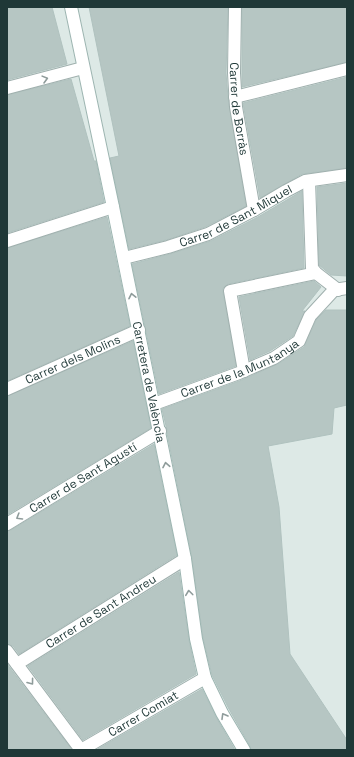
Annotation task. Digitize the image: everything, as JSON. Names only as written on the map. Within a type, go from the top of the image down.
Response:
[{"type":"street","name":"Carretera de València","points":[[71,7],[160,431],[185,559],[196,639],[205,678],[222,713],[244,750]]},
{"type":"street","name":"Carrer de Borràs","points":[[235,7],[235,97],[254,210]]},
{"type":"street","points":[[7,88],[83,68]]},
{"type":"street","points":[[235,97],[347,69]]},
{"type":"street","name":"Carrer de Sant Miquel","points":[[124,258],[168,247],[208,234],[254,210],[304,181],[347,175]]},
{"type":"street","points":[[309,181],[312,268],[316,273],[342,289]]},
{"type":"street","points":[[7,241],[113,207]]},
{"type":"street","points":[[244,371],[230,291],[316,273]]},
{"type":"street","name":"Carrer de la Muntanya","points":[[154,404],[244,371],[274,358],[299,341],[310,316],[334,290],[342,289]]},
{"type":"street","name":"Carrer dels Molins","points":[[7,389],[139,330]]},
{"type":"street","name":"Carrer de Sant Agustí","points":[[7,524],[160,431]]},
{"type":"street","name":"Carrer de Sant Andreu","points":[[17,664],[185,559]]},
{"type":"street","points":[[7,651],[81,750]]},
{"type":"street","name":"Carrer Comiat","points":[[81,750],[205,678]]},
{"type":"building","points":[[7,7],[52,7],[67,64],[7,80]]},
{"type":"building","points":[[89,7],[228,7],[226,73],[228,98],[246,206],[205,227],[166,240],[129,249],[110,158],[119,156]]},
{"type":"building","points":[[242,7],[347,7],[347,62],[242,87]]},
{"type":"building","points":[[347,77],[347,168],[302,174],[260,198],[243,103]]},
{"type":"building","points":[[71,79],[94,161],[96,161],[104,202],[7,233],[7,95]]},
{"type":"building","points":[[347,183],[347,276],[331,275],[319,265],[317,187]]},
{"type":"building","points":[[302,191],[304,268],[228,284],[223,288],[236,366],[159,394],[132,264],[211,241],[258,217]]},
{"type":"building","points":[[107,217],[130,326],[7,381],[7,248]]},
{"type":"building","points":[[314,281],[321,287],[302,311],[305,311],[293,336],[270,351],[250,360],[239,297]]},
{"type":"building","points":[[326,310],[347,310],[347,405],[334,408],[332,434],[268,446],[279,507],[290,654],[347,740],[347,750],[251,750],[212,675],[203,638],[192,558],[162,409],[242,380],[278,364],[304,347],[316,320]]},
{"type":"building","points":[[133,341],[151,428],[7,515],[7,396]]},
{"type":"building","points":[[154,444],[177,555],[19,654],[13,646],[7,644],[7,531]]},
{"type":"building","points":[[179,572],[189,640],[196,674],[83,740],[28,666]]},
{"type":"building","points":[[7,664],[72,750],[7,750]]},
{"type":"building","points":[[202,689],[235,750],[96,750]]}]
